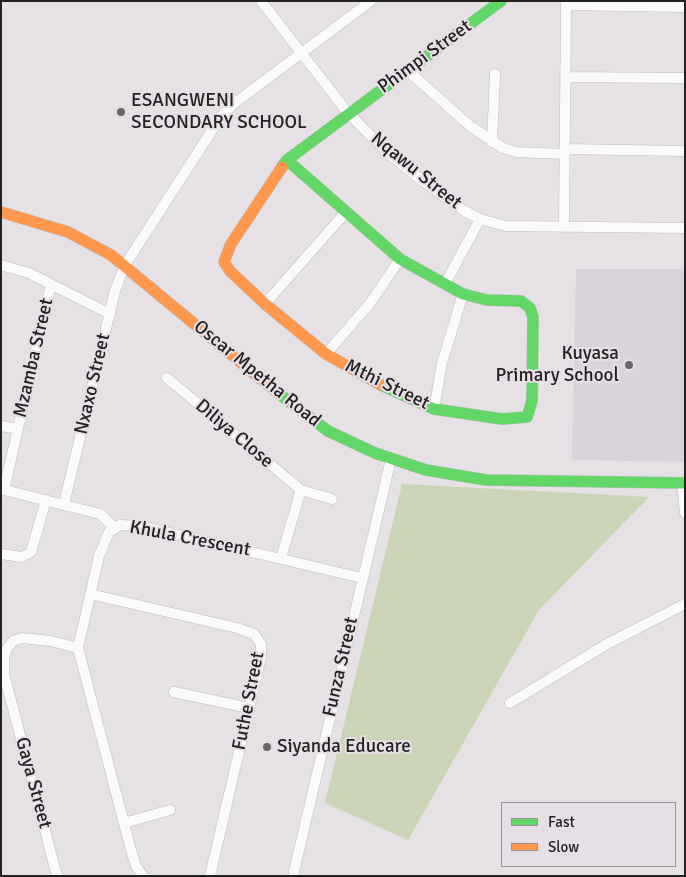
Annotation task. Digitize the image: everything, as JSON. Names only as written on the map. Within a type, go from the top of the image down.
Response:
[{"type":"street","name":"Nqawu Street","points":[[261,1],[348,113],[388,153],[449,202],[480,219],[506,226],[685,228]]},
{"type":"street","name":"Nxaxo Street","points":[[64,504],[115,291],[125,265],[220,118],[248,91],[371,1]]},
{"type":"street","name":"Phimpi Street","points":[[348,113],[502,1]]},
{"type":"street","points":[[564,227],[566,3],[685,7]]},
{"type":"street","points":[[407,70],[470,126],[492,142],[516,152],[630,149],[685,151]]},
{"type":"street","points":[[492,142],[495,74]]},
{"type":"street","points":[[565,77],[685,78]]},
{"type":"street","name":"Mthi Street","points":[[287,160],[345,213],[400,259],[463,294],[487,300],[521,302],[530,308],[533,317],[531,409],[527,417],[508,419],[434,408],[402,396],[326,354],[265,304],[226,267],[225,256],[269,184],[287,160],[348,113]]},
{"type":"street","name":"Oscar Mpetha Road","points":[[1,212],[68,232],[99,248],[125,265],[299,411],[333,434],[391,459],[426,470],[486,480],[683,483]]},
{"type":"street","points":[[265,304],[345,213]]},
{"type":"street","points":[[445,284],[480,219]]},
{"type":"street","points":[[326,354],[357,320],[400,259]]},
{"type":"street","points":[[1,265],[29,273],[110,314]]},
{"type":"street","name":"Mzamba Street","points":[[2,489],[18,429],[51,284]]},
{"type":"street","points":[[434,408],[442,363],[463,294]]},
{"type":"street","name":"Diliya Close","points":[[167,378],[301,490],[332,499]]},
{"type":"street","points":[[1,426],[18,429]]},
{"type":"street","name":"Funza Street","points":[[293,876],[391,459]]},
{"type":"street","points":[[683,483],[685,513]]},
{"type":"street","points":[[2,489],[100,514],[114,527]]},
{"type":"street","points":[[281,558],[301,490]]},
{"type":"street","points":[[1,554],[22,557],[31,552],[46,500]]},
{"type":"street","name":"Khula Crescent","points":[[143,876],[136,866],[78,648],[102,546],[106,537],[114,527],[141,526],[362,578]]},
{"type":"street","name":"Futhe Street","points":[[90,594],[237,628],[254,634],[261,644],[261,657],[210,876]]},
{"type":"street","points":[[510,704],[607,644],[685,604]]},
{"type":"street","name":"Gaya Street","points":[[58,876],[4,674],[4,658],[6,650],[13,642],[22,638],[51,641],[78,648]]},
{"type":"street","points":[[174,692],[249,708]]},
{"type":"street","points":[[124,823],[170,810]]},
{"type":"shaded area","name":"Kuyasa Primary School","points":[[576,269],[685,269],[685,462],[572,460]]},
{"type":"green space","points":[[402,484],[649,497],[539,610],[408,840],[325,803]]},
{"type":"traffic: fast","points":[[282,167],[287,160],[501,1]]},
{"type":"traffic: fast","points":[[287,160],[400,259],[463,294],[487,300],[521,301],[530,308],[533,317],[532,401],[527,417],[502,419],[434,409],[381,385]]},
{"type":"traffic: fast","points":[[278,393],[328,431],[375,453],[426,470],[486,480],[685,483]]},
{"type":"traffic: slow","points":[[282,167],[231,244],[224,262],[230,271],[265,304],[326,354],[381,385]]},
{"type":"traffic: slow","points":[[1,212],[68,232],[111,255],[278,393]]},
{"type":"place","name":"ESANGWENI SECONDARY SCHOOL","points":[[121,112]]},
{"type":"place","name":"Kuyasa Primary School","points":[[629,365]]},
{"type":"place","name":"Siyanda Educare","points":[[267,747]]}]
